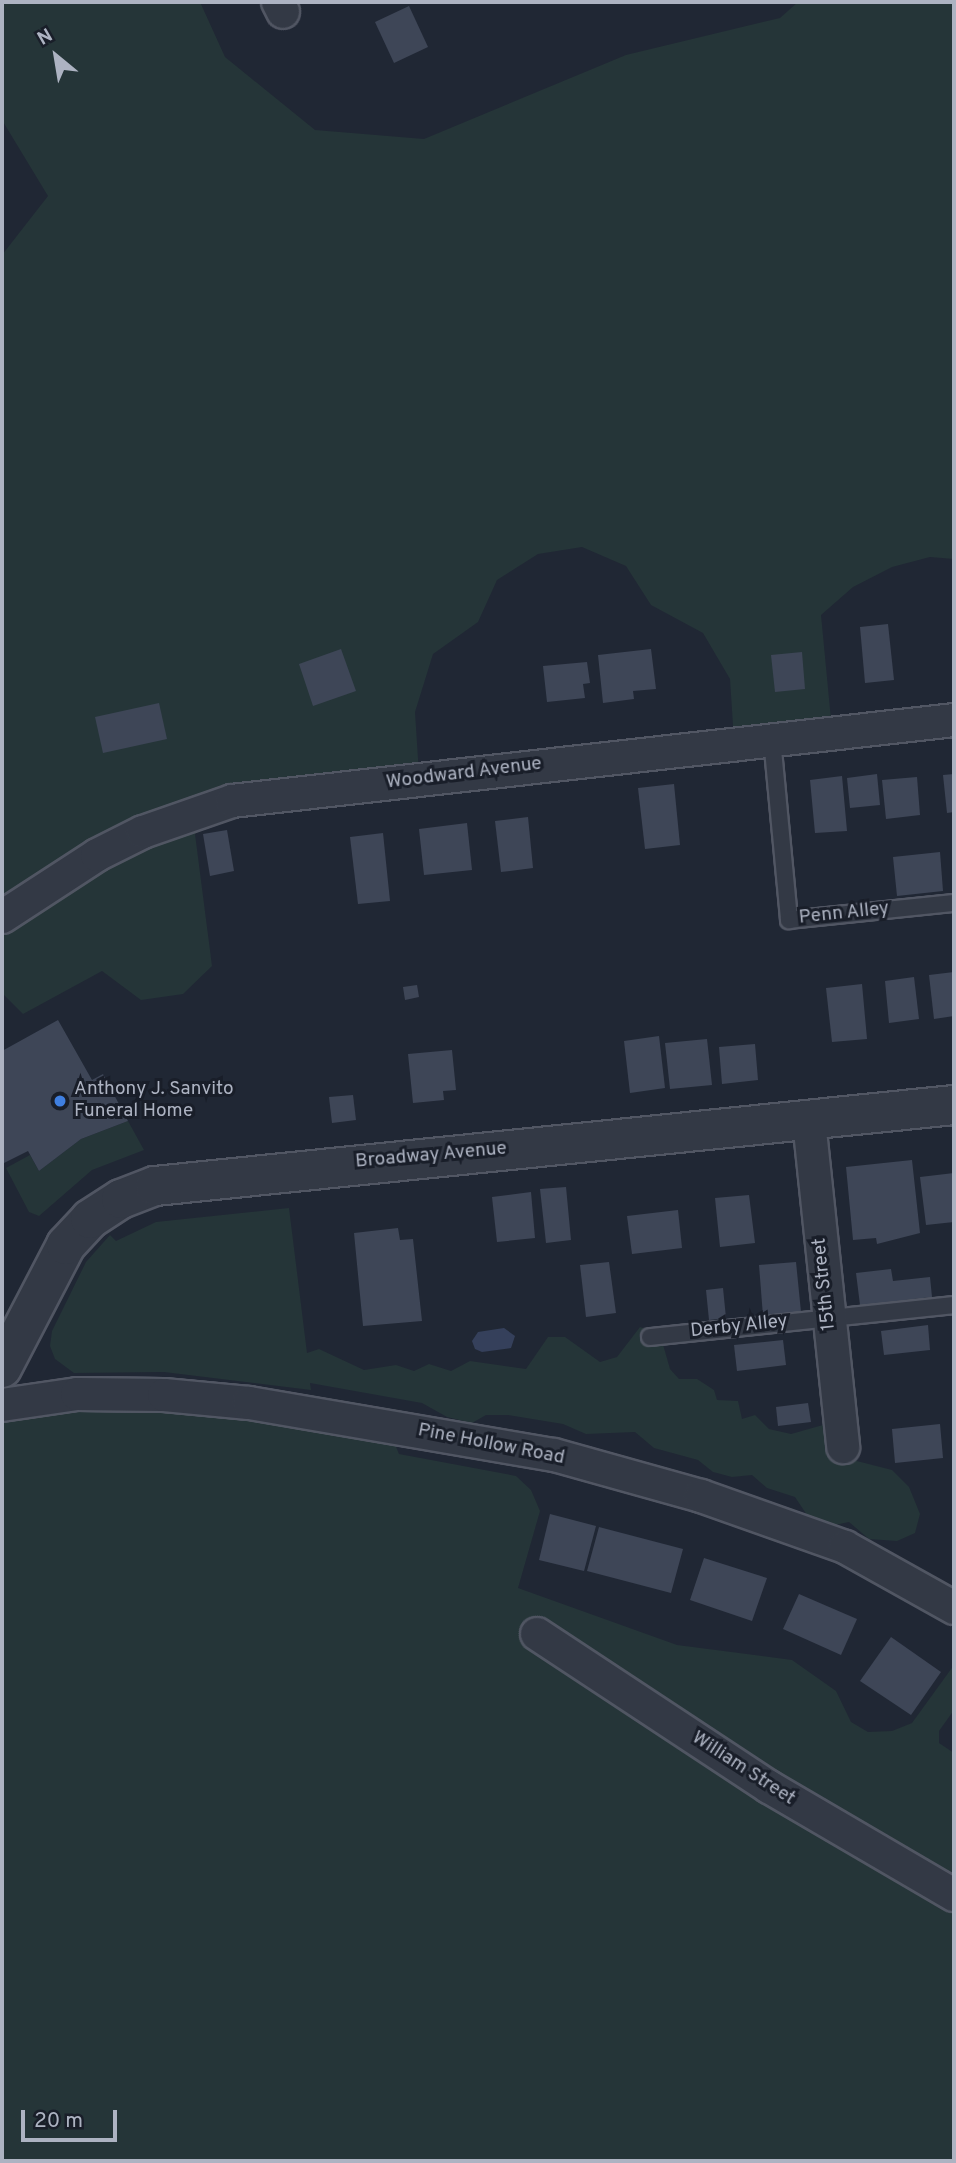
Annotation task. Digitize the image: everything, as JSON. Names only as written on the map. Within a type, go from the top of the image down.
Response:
[{"type":"street","name":"Woodward Avenue","points":[[2,916],[97,855],[143,832],[232,800],[954,720]]},
{"type":"street","name":"Broadway Avenue","points":[[2,1368],[66,1245],[90,1219],[155,1186],[954,1105]]},
{"type":"street","name":"15th Street","points":[[809,1121],[843,1447]]},
{"type":"street","name":"Pine Hollow Road","points":[[2,1405],[77,1394],[164,1395],[249,1403],[554,1455],[701,1496],[845,1547],[954,1608]]},
{"type":"street","name":"William Street","points":[[537,1634],[769,1787],[954,1895]]},
{"type":"lane","name":"Penn Alley","points":[[772,739],[789,920],[954,903]]},
{"type":"lane","name":"Derby Alley","points":[[650,1337],[954,1305]]},
{"type":"shaded area","points":[[2,2],[200,2],[225,57],[315,130],[424,139],[626,55],[780,18],[798,2],[954,2],[954,559],[930,557],[892,567],[853,587],[821,615],[832,730],[734,741],[730,679],[703,633],[651,605],[626,566],[582,547],[538,554],[497,580],[478,622],[433,654],[415,712],[419,774],[259,792],[195,834],[212,966],[183,994],[141,1000],[102,971],[23,1014],[2,993],[2,255],[48,196],[2,120]]},
{"type":"shaded area","points":[[128,1121],[144,1150],[92,1170],[39,1216],[29,1212],[6,1168],[30,1155],[39,1171],[81,1139]]},
{"type":"shaded area","points":[[289,1208],[307,1353],[319,1349],[364,1370],[396,1365],[414,1371],[429,1364],[451,1371],[470,1361],[526,1369],[548,1337],[565,1337],[600,1362],[617,1357],[640,1327],[660,1334],[670,1369],[679,1379],[697,1379],[714,1390],[717,1400],[738,1401],[742,1419],[755,1415],[769,1429],[791,1434],[823,1425],[834,1432],[845,1458],[892,1470],[909,1487],[920,1514],[915,1533],[897,1541],[869,1539],[849,1522],[830,1526],[809,1518],[795,1497],[767,1488],[752,1475],[732,1477],[713,1472],[698,1460],[654,1448],[635,1432],[586,1434],[563,1424],[508,1415],[486,1415],[472,1423],[447,1417],[422,1403],[310,1383],[311,1390],[164,1372],[74,1373],[55,1359],[50,1346],[52,1331],[86,1262],[110,1235],[116,1241],[156,1222]]},
{"type":"shaded area","points":[[164,1398],[394,1442],[399,1454],[516,1476],[531,1490],[540,1511],[518,1588],[677,1645],[792,1660],[836,1691],[851,1722],[868,1732],[892,1731],[912,1723],[954,1665],[954,1710],[939,1731],[939,1743],[954,1753],[954,2161],[2,2161],[2,1408]]},
{"type":"water","points":[[504,1328],[515,1336],[511,1348],[482,1352],[475,1349],[472,1341],[478,1332]]},
{"type":"building","points":[[409,6],[428,47],[394,63],[375,22]]},
{"type":"building","points":[[888,624],[894,680],[865,683],[860,627]]},
{"type":"building","points":[[341,649],[356,691],[313,706],[299,664]]},
{"type":"building","points":[[651,649],[656,689],[633,691],[634,699],[603,703],[598,655]]},
{"type":"building","points":[[802,652],[805,689],[775,692],[771,655]]},
{"type":"building","points":[[587,662],[590,683],[583,684],[585,698],[547,702],[543,666]]},
{"type":"building","points":[[159,703],[167,739],[103,753],[95,717]]},
{"type":"building","points":[[877,774],[880,805],[850,808],[847,778]]},
{"type":"building","points":[[954,774],[954,812],[947,813],[943,775]]},
{"type":"building","points":[[842,776],[847,831],[815,833],[810,780]]},
{"type":"building","points":[[917,777],[920,815],[886,819],[882,780]]},
{"type":"building","points":[[674,784],[680,845],[645,849],[638,788]]},
{"type":"building","points":[[528,817],[533,868],[501,872],[495,821]]},
{"type":"building","points":[[467,823],[472,870],[424,875],[419,829]]},
{"type":"building","points":[[227,830],[234,871],[210,876],[203,834]]},
{"type":"building","points":[[383,833],[390,901],[358,904],[350,837]]},
{"type":"building","points":[[940,852],[943,891],[897,896],[893,857]]},
{"type":"building","points":[[954,972],[954,1016],[934,1019],[929,975]]},
{"type":"building","points":[[914,977],[919,1019],[889,1023],[885,981]]},
{"type":"building","points":[[862,984],[867,1039],[832,1042],[826,988]]},
{"type":"building","points":[[417,985],[419,997],[405,1000],[403,987]]},
{"type":"building","name":"Anthony J. Sanvito Funeral Home","points":[[58,1020],[92,1080],[103,1074],[128,1121],[81,1139],[39,1171],[28,1151],[2,1164],[2,1051]]},
{"type":"building","points":[[659,1036],[665,1088],[630,1093],[624,1041]]},
{"type":"building","points":[[707,1039],[712,1085],[670,1089],[665,1043]]},
{"type":"building","points":[[755,1044],[758,1080],[722,1084],[719,1047]]},
{"type":"building","points":[[452,1050],[456,1090],[443,1091],[444,1100],[413,1103],[408,1054]]},
{"type":"building","points":[[353,1095],[356,1120],[332,1123],[329,1097]]},
{"type":"building","points":[[912,1160],[920,1233],[877,1244],[876,1238],[853,1240],[846,1167]]},
{"type":"building","points":[[954,1173],[954,1222],[926,1225],[920,1177]]},
{"type":"building","points":[[566,1187],[571,1240],[546,1243],[540,1189]]},
{"type":"building","points":[[531,1192],[535,1238],[497,1242],[492,1197]]},
{"type":"building","points":[[749,1195],[755,1243],[720,1247],[715,1198]]},
{"type":"building","points":[[678,1210],[682,1248],[632,1254],[627,1216]]},
{"type":"building","points":[[398,1228],[400,1240],[413,1239],[422,1321],[363,1326],[354,1233]]},
{"type":"building","points":[[609,1262],[616,1313],[586,1317],[580,1265]]},
{"type":"building","points":[[796,1262],[801,1312],[763,1316],[759,1265]]},
{"type":"building","points":[[891,1269],[893,1281],[930,1277],[932,1297],[860,1305],[856,1273]]},
{"type":"building","points":[[723,1288],[726,1318],[709,1320],[706,1290]]},
{"type":"building","points":[[928,1325],[930,1350],[884,1355],[881,1331]]},
{"type":"building","points":[[783,1340],[786,1365],[737,1371],[734,1345]]},
{"type":"building","points":[[808,1403],[811,1422],[778,1426],[776,1407]]},
{"type":"building","points":[[940,1424],[943,1458],[895,1463],[892,1429]]},
{"type":"building","points":[[550,1514],[596,1526],[584,1571],[539,1560]]},
{"type":"building","points":[[599,1527],[683,1549],[671,1593],[587,1571]]},
{"type":"building","points":[[704,1558],[767,1578],[752,1621],[690,1600]]},
{"type":"building","points":[[799,1594],[857,1619],[841,1655],[783,1629]]},
{"type":"building","points":[[891,1637],[941,1672],[911,1715],[860,1681]]},
{"type":"place","name":"Anthony J. Sanvito Funeral Home","points":[[60,1101]]}]
